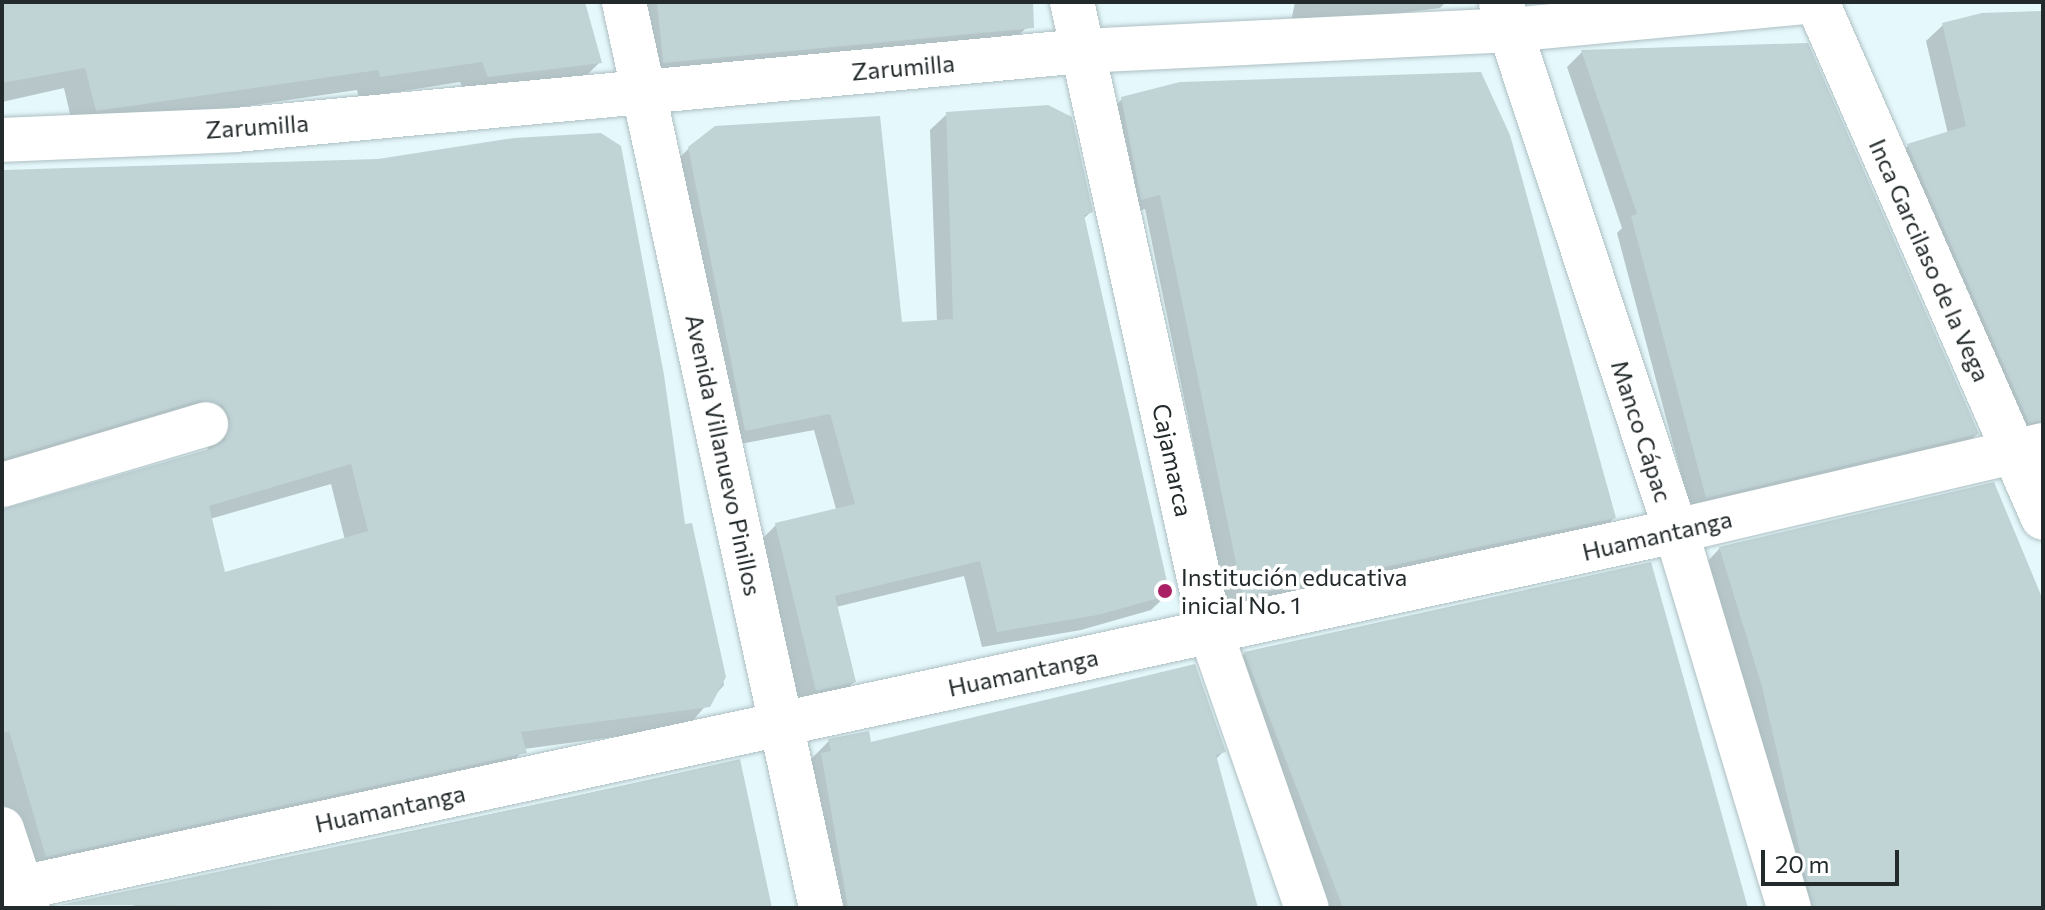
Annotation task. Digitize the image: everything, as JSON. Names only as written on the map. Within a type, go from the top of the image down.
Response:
[{"type":"street","name":"Avenida Villanuevo Pinillos","points":[[624,2],[821,908]]},
{"type":"street","name":"Cajamarca","points":[[1072,2],[1211,633],[1307,908]]},
{"type":"street","name":"Zarumilla","points":[[2,140],[236,130],[643,90],[1505,16],[1804,2]]},
{"type":"street","name":"Inca Garcilaso de la Vega","points":[[1817,2],[2029,450],[2043,518]]},
{"type":"street","name":"Manco Cápac","points":[[1505,16],[1676,531],[1789,908]]},
{"type":"street","points":[[2,485],[206,424]]},
{"type":"street","name":"Huamantanga","points":[[17,896],[783,722],[1211,633],[2029,450]]},
{"type":"street","points":[[2,829],[17,896]]},
{"type":"building","points":[[2,2],[585,2],[602,63],[488,77],[482,62],[380,77],[378,70],[96,111],[85,68],[2,83]]},
{"type":"building","points":[[657,2],[1033,2],[1034,28],[663,63]]},
{"type":"building","points":[[2043,11],[2043,421],[2029,423],[1907,144],[1966,126],[1942,23],[1982,13]]},
{"type":"building","points":[[1808,43],[1979,434],[1706,498],[1631,216],[1637,214],[1581,50]]},
{"type":"building","points":[[1481,72],[1510,135],[1616,518],[1243,597],[1160,195],[1141,200],[1121,97],[1180,82]]},
{"type":"building","points":[[1048,105],[1072,117],[1093,212],[1084,215],[1170,595],[1098,615],[997,632],[980,561],[835,596],[856,682],[816,691],[775,523],[855,504],[830,414],[745,431],[688,147],[715,126],[880,116],[902,322],[953,319],[946,112]]},
{"type":"building","points":[[601,133],[621,146],[664,375],[685,524],[692,523],[726,677],[710,707],[521,732],[527,753],[46,857],[9,731],[2,733],[2,509],[213,448],[225,441],[230,418],[223,405],[199,400],[2,459],[2,170],[378,159],[514,138]],"holes":[[[351,464],[368,531],[225,572],[209,506]]]},
{"type":"building","points":[[1994,482],[2043,600],[2043,908],[1813,908],[1762,687],[1719,547]]},
{"type":"building","points":[[1651,562],[1748,908],[1343,908],[1244,652]]},
{"type":"building","points":[[1195,664],[1226,752],[1216,755],[1258,908],[848,908],[821,753],[831,751],[828,739],[869,731],[871,742]]},
{"type":"building","points":[[740,759],[772,908],[60,905],[572,797]]},
{"type":"place","name":"Institución educativa inicial No. 1","points":[[1165,591]]}]
